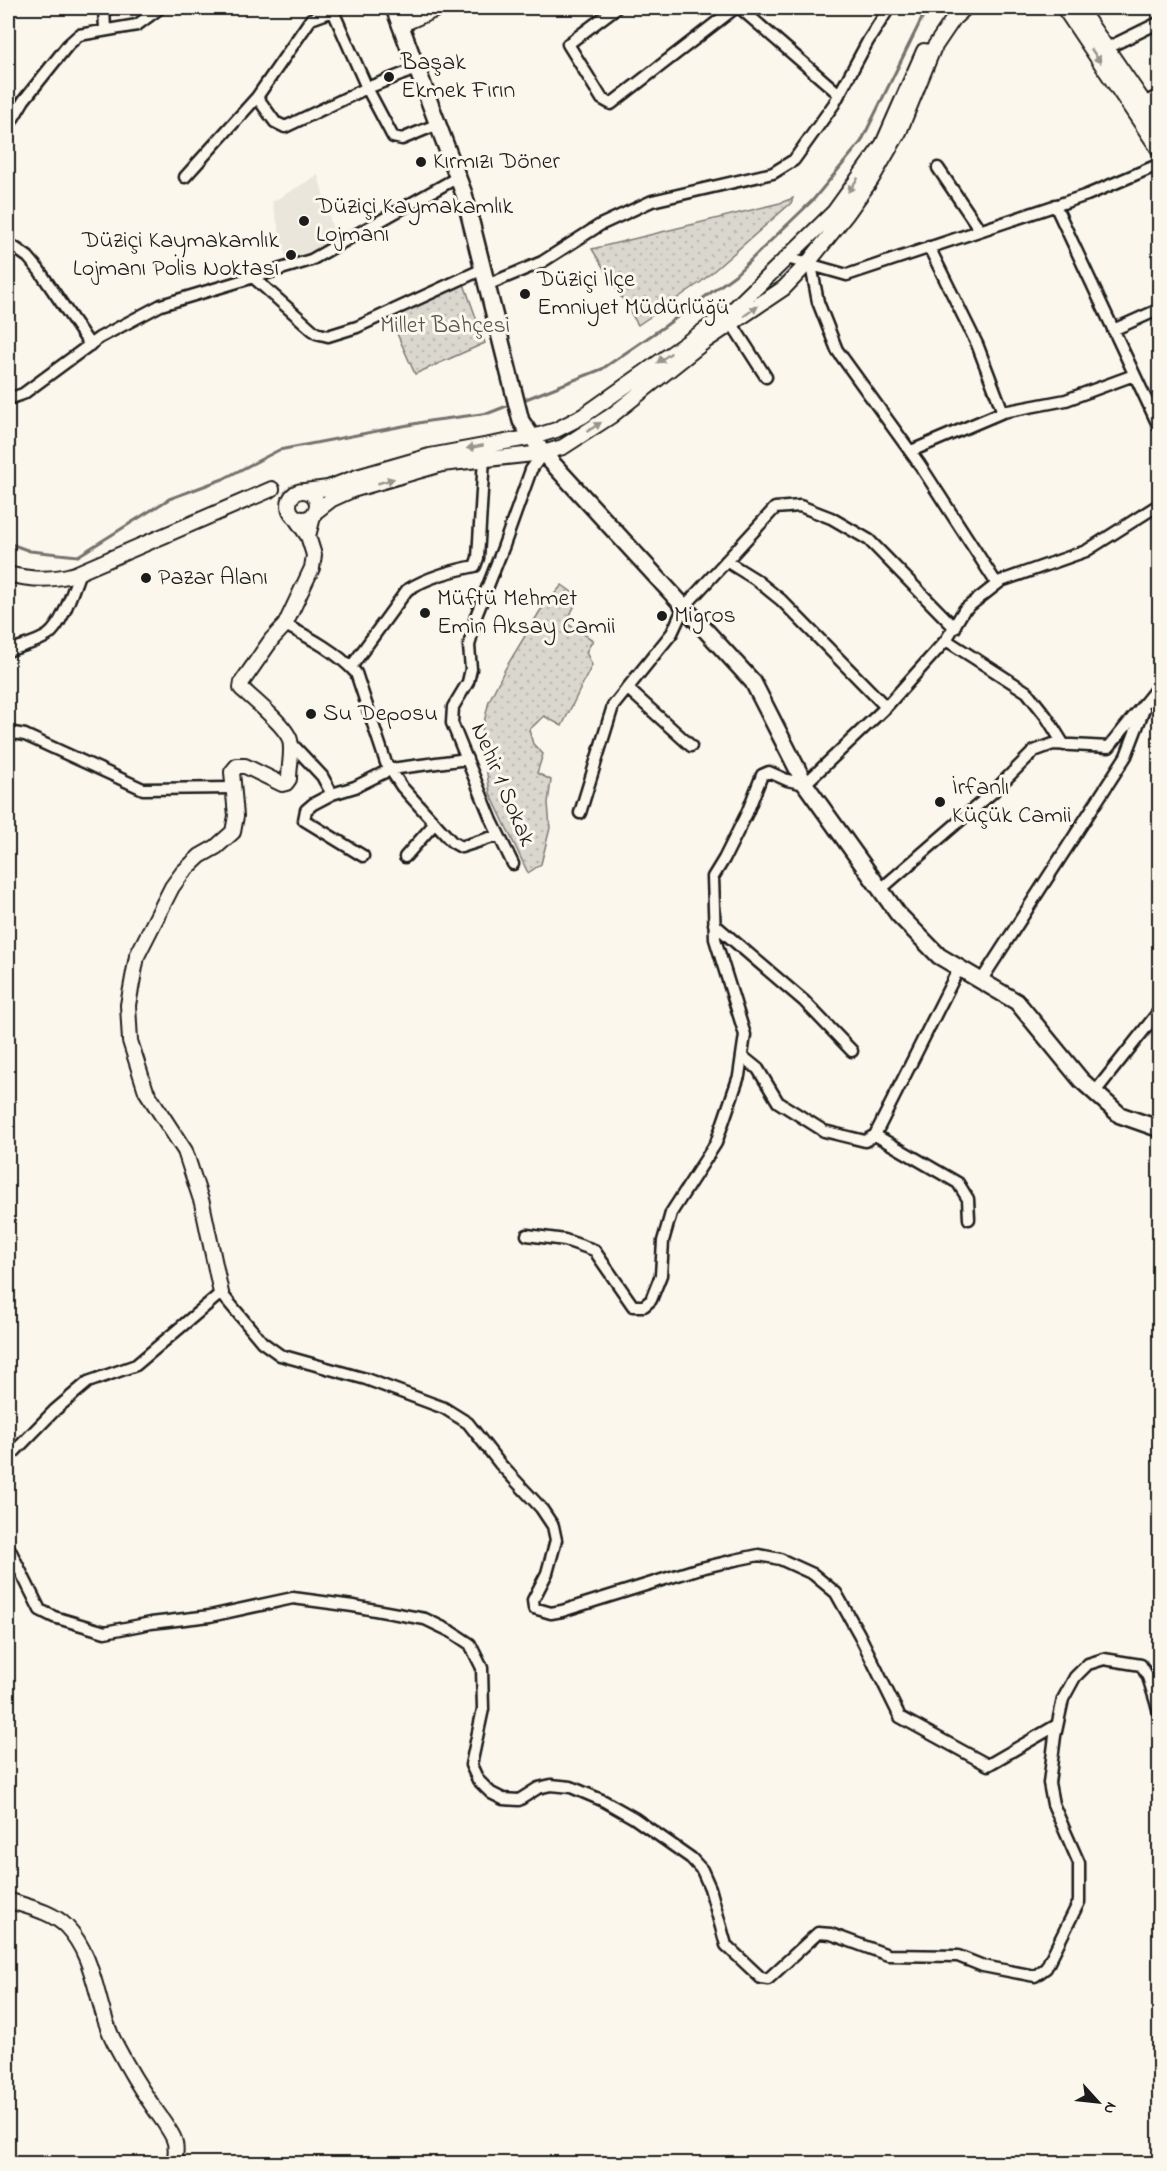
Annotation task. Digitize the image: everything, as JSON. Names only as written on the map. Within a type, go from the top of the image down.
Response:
[{"type":"main road","points":[[394,8],[464,194],[521,421],[543,453],[753,682],[806,784],[898,914],[939,956],[1017,1002],[1081,1080],[1120,1115],[1160,1129]]},
{"type":"street","points":[[104,8],[105,30]]},
{"type":"street","points":[[8,127],[24,100],[68,45],[79,35],[137,25],[160,8]]},
{"type":"street","points":[[400,25],[439,8]]},
{"type":"street","points":[[616,8],[568,44],[602,99],[611,104],[735,8]]},
{"type":"street","points":[[740,8],[839,94]]},
{"type":"street","points":[[874,8],[882,18]]},
{"type":"street","points":[[487,285],[542,262],[600,225],[652,201],[772,173],[794,160],[839,94],[889,8]]},
{"type":"street","points":[[291,510],[292,495],[303,490],[328,488],[357,477],[430,456],[532,437],[556,430],[593,409],[733,310],[834,212],[883,144],[936,27],[953,8]]},
{"type":"street","points":[[291,510],[303,519],[332,499],[352,490],[442,464],[543,453],[562,447],[611,416],[704,342],[784,288],[809,264],[890,151],[900,132],[933,49],[954,18],[965,8]]},
{"type":"street","points":[[1064,8],[1160,151]]},
{"type":"street","points":[[1079,8],[1160,126]]},
{"type":"street","points":[[185,177],[257,97],[311,19],[335,9],[367,88],[393,137],[402,139],[438,124]]},
{"type":"street","points":[[1107,48],[1160,22]]},
{"type":"street","points":[[257,97],[275,122],[285,127],[367,88],[416,69]]},
{"type":"street","points":[[1144,103],[1160,94]]},
{"type":"street","points":[[787,258],[847,275],[1086,195],[1160,164]]},
{"type":"street","points":[[938,168],[980,230]]},
{"type":"street","points":[[8,399],[23,394],[90,345],[161,305],[311,260],[458,177]]},
{"type":"street","points":[[1055,205],[1160,429]]},
{"type":"street","points":[[8,243],[28,257],[39,270],[90,345]]},
{"type":"street","points":[[929,247],[977,344],[1003,412]]},
{"type":"street","points":[[809,264],[818,302],[837,350],[911,451],[997,585]]},
{"type":"street","points":[[254,278],[316,333],[328,336],[357,327],[483,269]]},
{"type":"street","points":[[1113,330],[1160,309]]},
{"type":"street","points":[[732,324],[766,377]]},
{"type":"street","points":[[911,451],[1003,412],[1066,400],[1134,375]]},
{"type":"street","name":"Nehir 1 Sokak","points":[[513,864],[452,723],[453,707],[468,682],[471,669],[469,646],[476,615],[531,470],[543,453]]},
{"type":"street","points":[[351,667],[407,590],[448,572],[475,566],[479,547],[484,458]]},
{"type":"street","points":[[8,574],[34,579],[60,578],[81,572],[272,489],[288,486],[314,495],[316,499],[317,504],[308,536]]},
{"type":"street","points":[[272,489],[281,493],[308,536],[314,555],[312,568],[285,625],[272,639],[242,682],[241,688],[288,735],[291,743],[322,776],[332,794]]},
{"type":"street","points":[[527,1235],[565,1240],[594,1250],[633,1306],[644,1306],[651,1300],[661,1275],[663,1241],[671,1213],[717,1143],[739,1076],[745,1035],[715,939],[713,877],[747,813],[762,775],[769,772],[787,780],[806,784],[886,707],[946,640],[964,610],[1001,581],[1086,551],[1160,504]]},
{"type":"street","points":[[580,813],[613,706],[672,633],[684,607],[775,508],[800,506],[831,518],[869,540],[955,628]]},
{"type":"street","points":[[726,561],[755,579],[781,600],[886,707]]},
{"type":"street","points":[[8,651],[51,633],[64,612],[81,572]]},
{"type":"street","points":[[285,625],[310,637],[357,673],[386,763],[402,787],[452,842],[460,847],[499,835]]},
{"type":"street","points":[[946,640],[1027,692],[1046,716],[1064,745]]},
{"type":"street","points":[[881,889],[993,792],[1034,751],[1053,744],[1109,747],[1160,684]]},
{"type":"street","points":[[627,688],[691,746]]},
{"type":"street","points":[[981,981],[1126,756],[1147,700]]},
{"type":"street","points":[[8,732],[25,735],[143,789],[233,788]]},
{"type":"street","points":[[291,743],[289,779],[286,783],[282,784],[245,766],[237,766],[232,772],[236,816],[233,831],[216,847],[200,856],[183,872],[172,887],[137,956],[128,1005],[130,1041],[146,1091],[185,1151],[202,1203],[221,1293],[262,1342],[280,1355],[366,1379],[444,1408],[468,1423],[500,1464],[541,1508],[553,1526],[556,1540],[547,1573],[532,1600],[534,1608],[551,1613],[562,1611],[697,1569],[759,1555],[780,1559],[813,1574],[836,1593],[860,1634],[900,1717],[988,1765],[1057,1725]]},
{"type":"street","points":[[363,856],[304,820],[306,810],[332,794],[355,787],[391,769],[467,759]]},
{"type":"street","points":[[405,857],[435,823]]},
{"type":"street","points":[[714,924],[804,1001],[852,1052]]},
{"type":"street","points":[[742,1056],[758,1070],[778,1102],[824,1131],[865,1141],[874,1135],[959,968]]},
{"type":"street","points":[[1095,1092],[1160,1010]]},
{"type":"street","points":[[874,1135],[958,1183],[968,1199],[969,1219]]},
{"type":"street","points":[[8,1452],[14,1452],[55,1410],[88,1382],[136,1365],[221,1293]]},
{"type":"street","points":[[8,1546],[40,1610],[54,1617],[105,1632],[151,1623],[210,1616],[292,1598],[424,1619],[452,1632],[470,1644],[482,1668],[483,1709],[471,1765],[478,1780],[491,1793],[503,1799],[519,1800],[538,1788],[551,1785],[571,1787],[604,1801],[634,1818],[691,1857],[702,1870],[710,1888],[726,1946],[761,1978],[768,1979],[818,1934],[831,1934],[888,1956],[957,1956],[983,1966],[1035,1976],[1046,1968],[1079,1902],[1079,1863],[1053,1804],[1049,1783],[1063,1699],[1075,1677],[1088,1664],[1104,1659],[1141,1665],[1148,1677],[1160,1715]]},
{"type":"street","points":[[8,1900],[46,1913],[64,1924],[77,1940],[88,1960],[100,2007],[111,2036],[136,2081],[174,2138],[177,2152],[174,2163]]},
{"type":"shaded area","name":"Düziçi Kaymakamlık Lojmanı","points":[[318,175],[336,241],[287,261],[272,202]]},
{"type":"green space","points":[[793,198],[791,203],[701,282],[638,325],[592,249],[780,203]]},
{"type":"green space","name":"Millet Bahçesi","points":[[463,281],[485,343],[415,374],[390,318]]},
{"type":"green space","points":[[562,585],[579,597],[566,623],[593,640],[586,652],[592,665],[562,726],[544,716],[529,730],[533,744],[543,754],[537,773],[551,780],[548,803],[550,828],[541,864],[528,873],[490,793],[481,735],[489,701],[505,669],[540,611]]},
{"type":"waterway","points":[[521,401],[602,369],[665,326],[735,275],[813,200],[861,142],[927,8]]},
{"type":"waterway","points":[[8,543],[30,551],[78,556],[169,499],[223,479],[279,450],[429,421],[489,413],[512,404]]},
{"type":"place","name":"Başak Ekmek Fırın","points":[[389,77]]},
{"type":"place","name":"Kırmızı Döner","points":[[421,162]]},
{"type":"place","name":"Düziçi Kaymakamlık Lojmanı","points":[[304,221]]},
{"type":"place","name":"Düziçi Kaymakamlık Lojmanı Polis Noktası","points":[[291,255]]},
{"type":"place","name":"Düziçi İlçe Emniyet Müdürlüğü","points":[[525,294]]},
{"type":"place","name":"Pazar Alanı","points":[[146,578]]},
{"type":"place","name":"Müftü Mehmet Emin Aksay Camii","points":[[425,613]]},
{"type":"place","name":"Migros","points":[[662,616]]},
{"type":"place","name":"Su Deposu","points":[[311,714]]},
{"type":"place","name":"İrfanlı Küçük Camii","points":[[940,802]]}]
